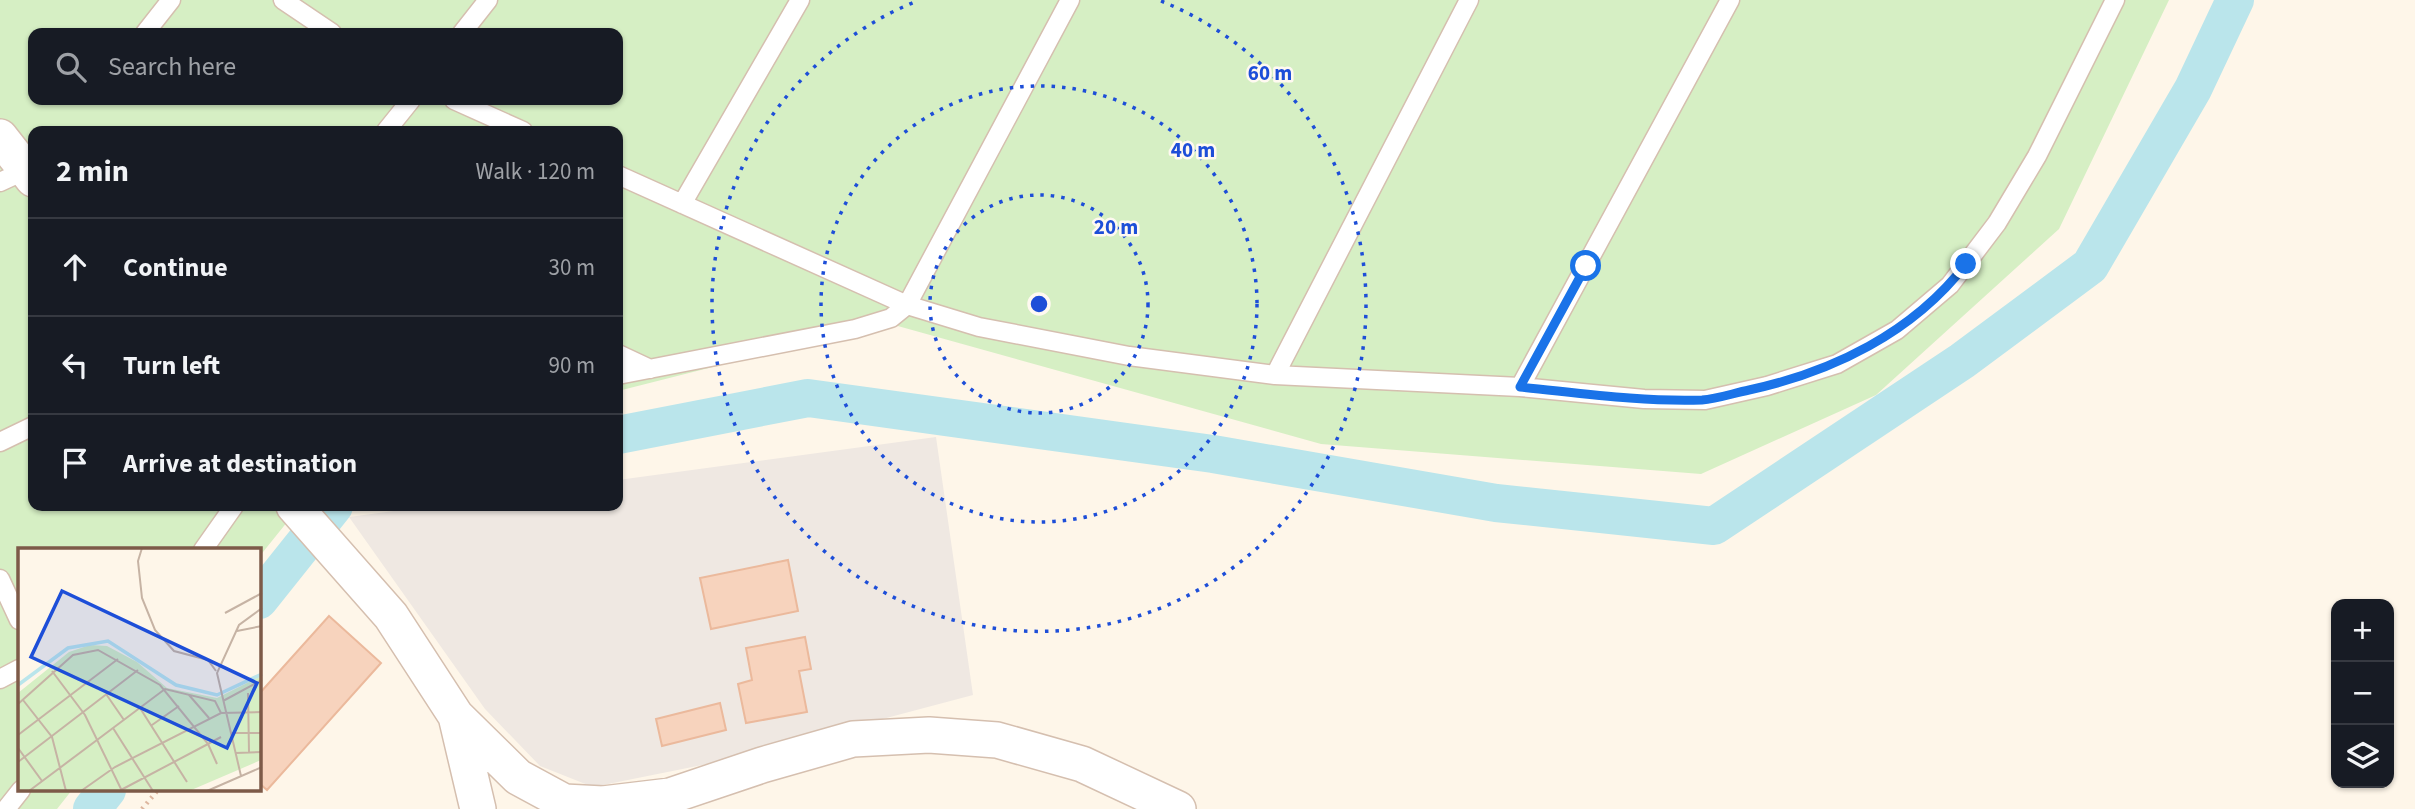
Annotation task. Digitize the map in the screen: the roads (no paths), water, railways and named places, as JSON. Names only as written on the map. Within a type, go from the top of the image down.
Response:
[{"type":"street","points":[[0,137],[20,177]]},
{"type":"street","points":[[298,511],[391,616],[456,716],[518,777],[564,802],[603,804],[670,796],[762,765],[853,739],[929,735],[997,740],[1082,764],[1178,809]]},
{"type":"street","points":[[456,716],[478,809]]},
{"type":"lane","points":[[149,28],[171,0]]},
{"type":"lane","points":[[283,0],[325,28]]},
{"type":"lane","points":[[466,28],[488,0]]},
{"type":"lane","points":[[682,205],[800,0]]},
{"type":"lane","points":[[623,374],[855,329],[891,318],[907,305],[1069,0]]},
{"type":"lane","points":[[1275,375],[1469,0]]},
{"type":"lane","points":[[1520,387],[1730,0]]},
{"type":"lane","points":[[623,177],[907,305],[979,327],[1129,356],[1275,375],[1520,387],[1644,399],[1705,400],[1768,386],[1837,364],[1897,330],[1950,285],[1997,223],[2036,156],[2115,0]]},
{"type":"lane","points":[[390,126],[407,105]]},
{"type":"lane","points":[[465,105],[512,126]]},
{"type":"lane","points":[[623,356],[650,369]]},
{"type":"lane","points":[[0,442],[28,428]]},
{"type":"lane","points":[[204,548],[230,511]]},
{"type":"lane","points":[[0,579],[18,618]]},
{"type":"lane","points":[[0,679],[18,670]]},
{"type":"lane","points":[[6,809],[19,792]]},
{"type":"waterway","points":[[623,434],[808,398],[1213,454],[1496,503],[1714,526],[1962,361],[2090,266],[2193,89],[2235,0]]},
{"type":"waterway","points":[[261,597],[330,511]]},
{"type":"waterway","points":[[92,809],[105,792]]}]
